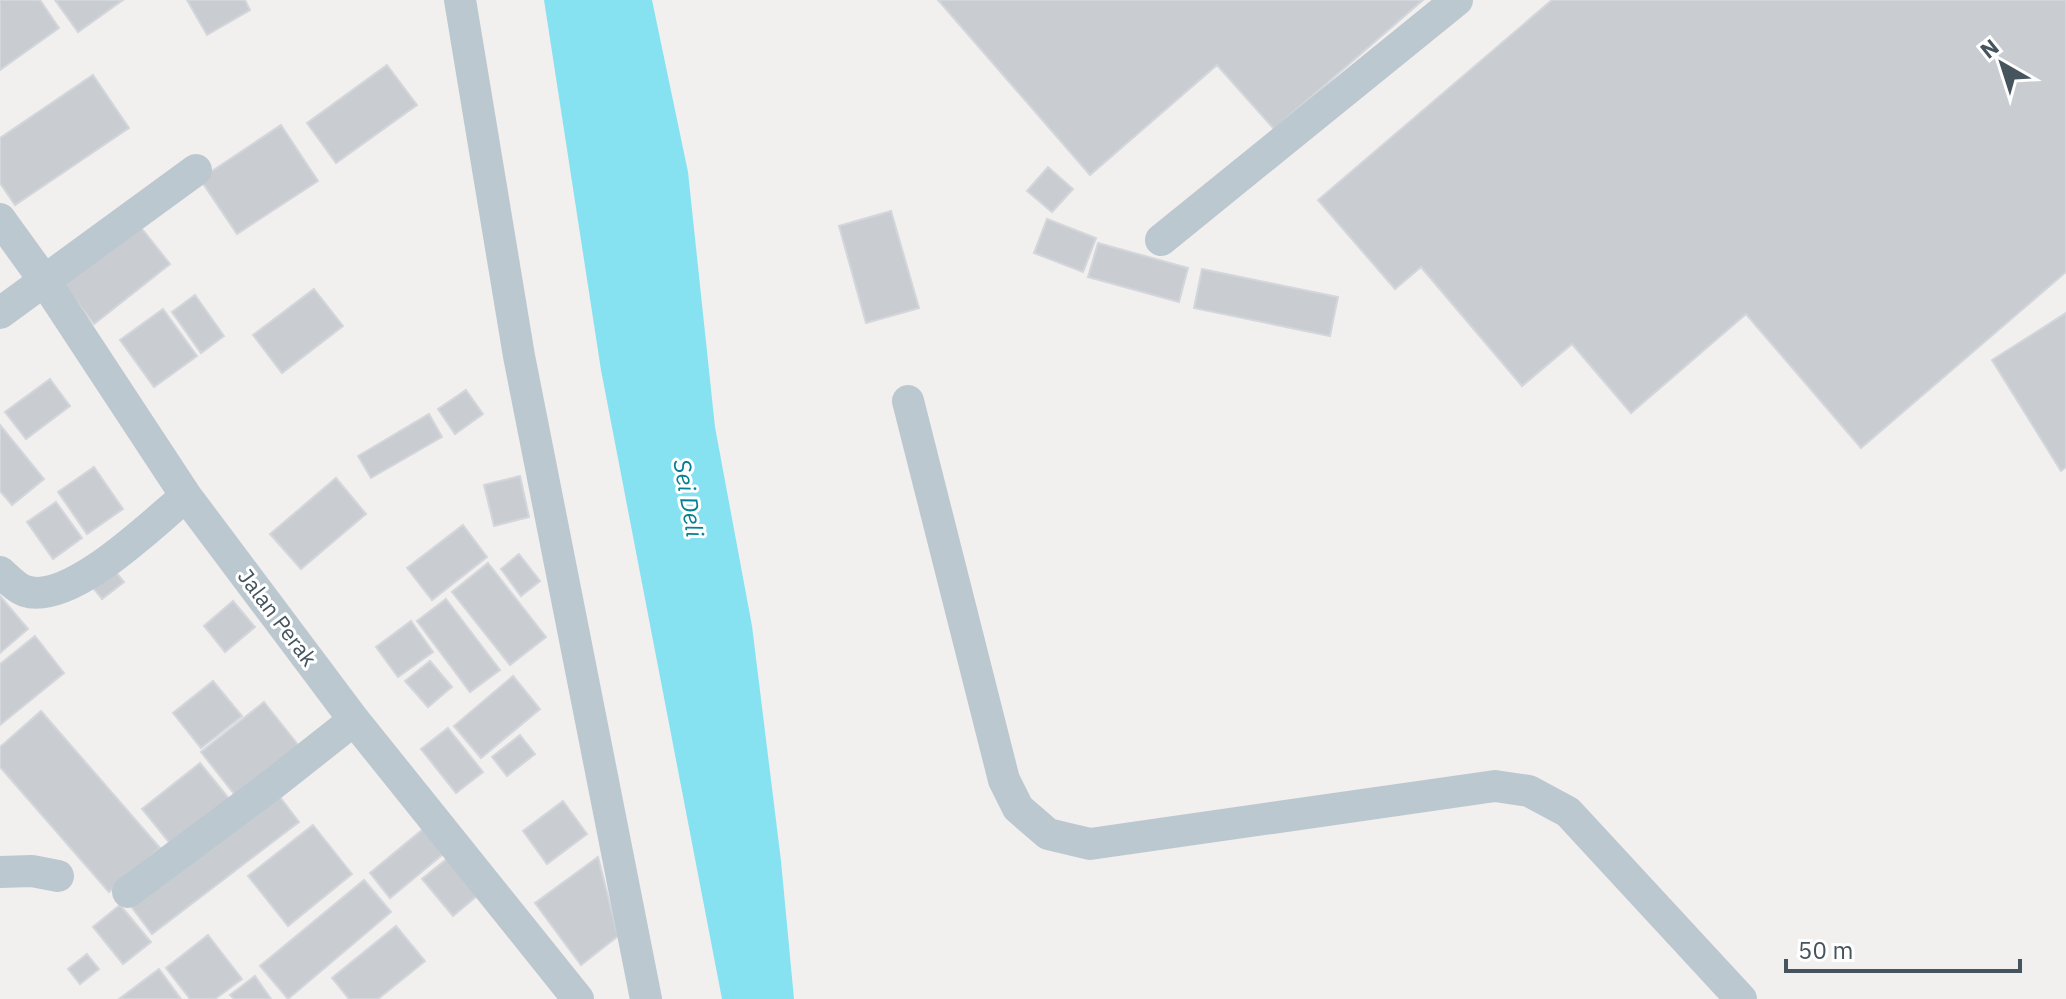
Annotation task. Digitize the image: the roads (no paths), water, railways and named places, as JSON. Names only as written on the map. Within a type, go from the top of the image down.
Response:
[{"type":"street","points":[[460,0],[519,356],[646,999]]},
{"type":"street","points":[[1161,240],[1457,0]]},
{"type":"street","points":[[0,313],[196,170]]},
{"type":"street","name":"Jalan Perak","points":[[0,219],[44,280],[186,496],[354,720],[578,999]]},
{"type":"street","points":[[908,401],[1004,780],[1018,808],[1048,834],[1090,844],[1495,786],[1529,791],[1568,812],[1741,999]]},
{"type":"street","points":[[0,572],[24,591],[53,593],[90,575],[186,496]]},
{"type":"street","points":[[128,892],[354,720]]},
{"type":"street","points":[[0,872],[32,871],[58,876]]},
{"type":"water","name":"Sei Deli","points":[[544,0],[652,0],[688,172],[715,427],[752,626],[781,861],[794,999],[722,999],[601,370]]}]
